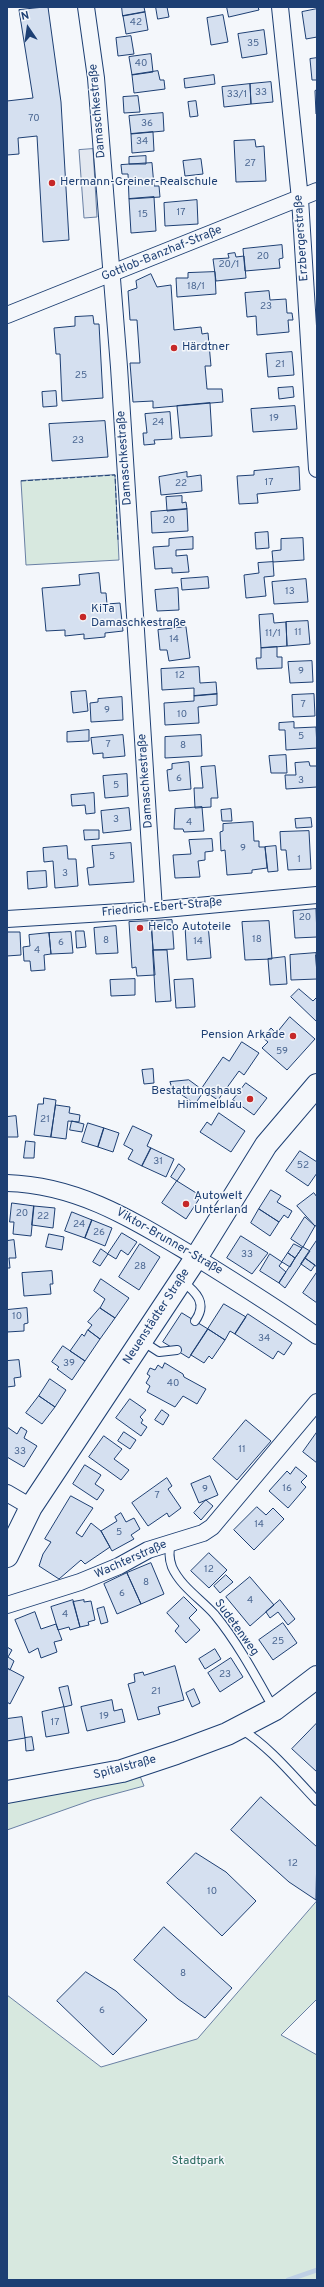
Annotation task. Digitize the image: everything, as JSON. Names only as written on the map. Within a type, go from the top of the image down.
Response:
[{"type":"main road","name":"Neuenstädter Straße","points":[[7,1556],[31,1507],[196,1258],[266,1145],[317,1085]]},
{"type":"main road","name":"Spitalstraße","points":[[7,1792],[122,1771],[183,1750],[239,1728],[275,1709],[317,1677]]},
{"type":"street","name":"Damaschkestraße","points":[[86,7],[96,78],[112,274],[154,910]]},
{"type":"street","name":"Erzbergerstraße","points":[[280,7],[300,198],[317,462]]},
{"type":"street","name":"Gottlob-Banzhaf-Straße","points":[[7,316],[317,191]]},
{"type":"street","name":"Friedrich-Ebert-Straße","points":[[7,919],[154,910],[317,895]]},
{"type":"street","name":"Viktor-Brunner-Straße","points":[[7,1183],[29,1184],[53,1189],[113,1209],[254,1292],[317,1336]]},
{"type":"street","name":"Wachterstraße","points":[[7,1604],[80,1582],[118,1566],[148,1550],[203,1533],[212,1527],[317,1402]]},
{"type":"street","points":[[7,1493],[31,1507]]},
{"type":"lane","points":[[181,1281],[197,1293],[199,1298],[201,1304],[199,1316],[196,1321]]},
{"type":"lane","points":[[141,1341],[159,1352],[177,1350]]},
{"type":"lane","name":"Sudetenweg","points":[[171,1542],[169,1551],[172,1566],[183,1583],[214,1615],[236,1645],[275,1709]]},
{"type":"lane","points":[[239,1728],[254,1738],[296,1777],[314,1798]]},
{"type":"green space","points":[[115,475],[119,560],[26,565],[21,481]]},
{"type":"green space","points":[[140,1776],[144,1786],[92,1800],[7,1830],[7,1798]]},
{"type":"green space","name":"Stadtpark","points":[[317,1901],[317,1999],[281,2035],[317,2055],[317,2280],[7,2280],[7,1995],[101,2067],[197,2039]]},
{"type":"shaded area","points":[[93,149],[97,217],[84,218],[79,150]]},
{"type":"building","points":[[48,7],[61,102],[69,240],[43,242],[37,136],[18,138],[19,154],[7,155],[7,101],[33,98],[19,10]]},
{"type":"building","points":[[122,7],[144,7],[145,12],[123,16]]},
{"type":"building","points":[[156,7],[167,7],[169,17],[158,19]]},
{"type":"building","points":[[227,7],[258,7],[259,10],[229,17]]},
{"type":"building","points":[[317,9],[317,37],[306,39],[302,12]]},
{"type":"building","points":[[145,12],[148,30],[126,34],[123,16]]},
{"type":"building","points":[[223,15],[228,42],[211,45],[207,18]]},
{"type":"building","points":[[264,30],[267,54],[242,58],[238,34]]},
{"type":"building","points":[[131,36],[134,54],[118,56],[116,38]]},
{"type":"building","points":[[151,54],[153,72],[132,75],[129,57]]},
{"type":"building","points":[[317,58],[317,80],[312,80],[310,59]]},
{"type":"building","points":[[158,71],[160,80],[164,80],[165,89],[134,93],[132,75]]},
{"type":"building","points":[[214,75],[215,84],[185,88],[184,79]]},
{"type":"building","points":[[271,82],[273,102],[251,104],[250,84]]},
{"type":"building","points":[[250,84],[251,104],[224,107],[222,87]]},
{"type":"building","points":[[317,90],[317,114],[316,114],[315,91]]},
{"type":"building","points":[[138,96],[140,112],[124,113],[123,97]]},
{"type":"building","points":[[196,101],[198,116],[190,117],[188,102]]},
{"type":"building","points":[[163,113],[164,131],[131,134],[129,116]]},
{"type":"building","points":[[153,132],[154,151],[132,153],[131,134]]},
{"type":"building","points":[[255,140],[256,147],[264,146],[266,181],[236,182],[234,141]]},
{"type":"building","points":[[146,156],[146,164],[129,164],[129,157]]},
{"type":"building","points":[[201,159],[203,174],[185,176],[183,161]]},
{"type":"building","points":[[152,163],[154,186],[159,186],[160,197],[129,199],[128,174],[122,174],[121,165]]},
{"type":"building","points":[[154,197],[156,231],[131,233],[129,199]]},
{"type":"building","points":[[197,200],[198,224],[165,226],[164,203]]},
{"type":"building","points":[[282,245],[283,258],[279,259],[280,268],[245,271],[243,249]]},
{"type":"building","points":[[235,253],[236,257],[244,256],[246,278],[216,281],[213,259],[229,258],[228,254]]},
{"type":"building","points":[[215,272],[216,294],[177,297],[176,278],[188,278],[188,273]]},
{"type":"building","name":"Härdtner","points":[[151,274],[157,287],[171,285],[174,330],[201,327],[202,334],[208,333],[211,366],[205,366],[207,389],[222,389],[223,402],[153,408],[153,401],[133,402],[130,363],[140,363],[137,320],[130,320],[128,291],[137,288],[136,281]]},
{"type":"building","points":[[269,291],[270,300],[286,299],[287,313],[292,313],[293,320],[288,320],[289,332],[257,335],[256,316],[247,317],[245,293]]},
{"type":"building","points":[[93,316],[94,324],[99,324],[103,398],[62,401],[60,354],[56,354],[54,328],[75,326],[75,317]]},
{"type":"building","points":[[292,352],[294,375],[268,377],[266,354]]},
{"type":"building","points":[[293,387],[294,397],[279,399],[278,388]]},
{"type":"building","points":[[56,391],[57,406],[43,407],[42,392]]},
{"type":"building","points":[[210,403],[212,436],[180,438],[177,406]]},
{"type":"building","points":[[295,406],[297,429],[253,432],[251,409]]},
{"type":"building","points":[[170,412],[172,439],[154,440],[155,444],[144,445],[143,433],[147,433],[145,414]]},
{"type":"building","points":[[105,421],[108,457],[52,461],[49,424]]},
{"type":"building","points":[[299,467],[300,490],[257,494],[258,503],[239,504],[237,476],[254,475],[254,471]]},
{"type":"building","points":[[187,472],[187,477],[201,475],[202,491],[161,495],[159,477]]},
{"type":"building","points":[[182,496],[182,503],[186,502],[187,509],[167,511],[166,497]]},
{"type":"building","points":[[187,509],[188,531],[152,533],[151,512]]},
{"type":"building","points":[[268,532],[269,548],[256,549],[255,533]]},
{"type":"building","points":[[193,537],[193,549],[176,550],[176,556],[187,555],[189,572],[172,573],[172,568],[155,569],[153,547],[169,546],[169,539]]},
{"type":"building","points":[[303,538],[304,560],[273,562],[272,551],[281,550],[281,539]]},
{"type":"building","points":[[273,562],[274,576],[264,577],[266,596],[246,598],[244,575],[259,573],[258,563]]},
{"type":"building","name":"KiTa Damaschkestraße","points":[[99,573],[101,593],[106,593],[107,604],[120,603],[123,631],[105,633],[105,637],[84,639],[84,634],[65,636],[65,630],[46,631],[42,588],[80,585],[79,575]]},
{"type":"building","points":[[208,577],[209,588],[182,590],[181,579]]},
{"type":"building","points":[[306,579],[308,602],[274,604],[272,582]]},
{"type":"building","points":[[178,588],[179,610],[157,611],[155,590]]},
{"type":"building","points":[[273,614],[274,623],[286,622],[287,646],[261,648],[259,615]]},
{"type":"building","points":[[308,621],[310,644],[287,646],[286,622]]},
{"type":"building","points":[[186,627],[190,658],[169,661],[167,650],[160,650],[158,630]]},
{"type":"building","points":[[277,647],[277,657],[282,657],[282,668],[257,669],[256,658],[261,658],[261,648]]},
{"type":"building","points":[[312,661],[313,682],[290,683],[288,662]]},
{"type":"building","points":[[199,667],[200,683],[216,682],[217,694],[194,696],[194,688],[162,690],[161,669]]},
{"type":"building","points":[[86,691],[88,711],[73,713],[71,692]]},
{"type":"building","points":[[217,694],[217,705],[198,707],[199,723],[165,725],[164,703],[194,701],[194,696]]},
{"type":"building","points":[[314,694],[315,716],[293,717],[292,695]]},
{"type":"building","points":[[122,697],[123,720],[91,722],[90,703],[98,702],[98,699]]},
{"type":"building","points":[[294,722],[294,728],[316,727],[317,748],[286,750],[285,730],[279,730],[279,723]]},
{"type":"building","points":[[89,730],[89,741],[67,742],[67,732]]},
{"type":"building","points":[[123,735],[125,756],[103,758],[103,753],[93,754],[91,738]]},
{"type":"building","points":[[201,735],[202,756],[165,758],[165,737]]},
{"type":"building","points":[[286,755],[287,773],[271,773],[269,756]]},
{"type":"building","points":[[189,762],[191,789],[169,791],[167,770],[172,769],[172,764]]},
{"type":"building","points":[[309,762],[310,766],[317,766],[317,787],[286,789],[285,775],[296,775],[295,763]]},
{"type":"building","points":[[215,766],[218,798],[211,798],[211,807],[195,808],[194,788],[203,788],[201,767]]},
{"type":"building","points":[[127,774],[128,796],[105,798],[103,776]]},
{"type":"building","points":[[94,793],[95,813],[86,814],[85,805],[72,806],[71,795]]},
{"type":"building","points":[[202,807],[204,831],[184,832],[183,829],[174,829],[175,809]]},
{"type":"building","points":[[129,808],[131,830],[103,833],[101,811]]},
{"type":"building","points":[[231,809],[232,821],[222,821],[221,810]]},
{"type":"building","points":[[311,818],[312,827],[296,828],[295,819]]},
{"type":"building","points":[[253,822],[254,841],[259,841],[259,847],[265,847],[267,868],[252,870],[252,873],[227,875],[225,850],[221,851],[220,832],[223,831],[223,824]]},
{"type":"building","points":[[84,830],[99,830],[99,839],[85,840]]},
{"type":"building","points":[[309,831],[311,869],[288,870],[286,850],[281,850],[280,832]]},
{"type":"building","points":[[212,839],[213,851],[205,852],[205,860],[198,861],[200,877],[175,878],[173,855],[191,854],[189,840]]},
{"type":"building","points":[[131,843],[134,882],[89,885],[87,868],[94,867],[92,846]]},
{"type":"building","points":[[67,846],[68,859],[76,859],[78,886],[55,888],[53,861],[44,862],[43,848]]},
{"type":"building","points":[[276,846],[278,871],[268,872],[265,847]]},
{"type":"building","points":[[46,871],[47,887],[28,889],[27,872]]},
{"type":"building","points":[[316,909],[317,937],[295,938],[293,911]]},
{"type":"building","points":[[172,920],[174,949],[153,950],[151,921]]},
{"type":"building","points":[[151,921],[155,975],[137,976],[136,967],[132,968],[129,922]]},
{"type":"building","points":[[269,921],[272,959],[245,960],[242,922]]},
{"type":"building","points":[[208,924],[211,958],[187,960],[185,926]]},
{"type":"building","points":[[116,926],[118,953],[96,954],[94,928]]},
{"type":"building","points":[[76,931],[84,931],[86,947],[77,948]]},
{"type":"building","points":[[7,932],[20,932],[21,955],[7,956]]},
{"type":"building","points":[[71,932],[73,953],[51,954],[49,933]]},
{"type":"building","points":[[49,933],[51,954],[44,955],[45,970],[31,971],[30,961],[24,961],[23,947],[30,946],[29,935]]},
{"type":"building","points":[[153,950],[167,950],[171,1001],[156,1002]]},
{"type":"building","points":[[316,953],[317,979],[291,980],[290,955]]},
{"type":"building","points":[[285,957],[287,984],[270,985],[268,959]]},
{"type":"building","points":[[135,979],[135,995],[111,996],[110,980]]},
{"type":"building","points":[[193,979],[195,1007],[176,1008],[174,980]]},
{"type":"building","points":[[299,989],[313,1001],[317,997],[317,1022],[291,997]]},
{"type":"building","points":[[290,1017],[315,1039],[287,1070],[262,1048],[268,1042],[263,1038],[271,1028],[276,1033]]},
{"type":"building","points":[[242,1042],[259,1053],[244,1075],[239,1071],[218,1100],[201,1089],[223,1057],[229,1061]]},
{"type":"building","points":[[153,1069],[154,1083],[144,1084],[142,1070]]},
{"type":"building","points":[[189,1080],[204,1091],[195,1104],[172,1088],[170,1082]]},
{"type":"building","name":"Bestattungshaus Himmelblau","points":[[246,1083],[267,1098],[254,1115],[233,1100]]},
{"type":"building","points":[[44,1098],[56,1100],[51,1137],[34,1135],[38,1104],[43,1104]]},
{"type":"building","points":[[56,1105],[70,1107],[69,1113],[80,1115],[79,1122],[68,1121],[66,1139],[51,1137]]},
{"type":"building","points":[[219,1113],[245,1131],[231,1152],[200,1132],[207,1122],[211,1125]]},
{"type":"building","points":[[16,1116],[18,1137],[7,1137],[7,1117]]},
{"type":"building","points":[[72,1121],[84,1124],[82,1132],[70,1130]]},
{"type":"building","points":[[88,1123],[104,1128],[98,1147],[82,1142]]},
{"type":"building","points":[[133,1126],[152,1135],[147,1146],[151,1148],[142,1166],[128,1159],[133,1150],[124,1145]]},
{"type":"building","points":[[104,1128],[119,1133],[113,1152],[98,1147]]},
{"type":"building","points":[[26,1141],[35,1142],[34,1158],[24,1158]]},
{"type":"building","points":[[151,1148],[174,1159],[166,1177],[142,1166]]},
{"type":"building","points":[[300,1151],[317,1162],[317,1173],[308,1186],[286,1171]]},
{"type":"building","points":[[179,1164],[185,1169],[177,1181],[171,1177]]},
{"type":"building","points":[[177,1181],[201,1196],[186,1219],[162,1203]]},
{"type":"building","points":[[271,1190],[281,1196],[277,1202],[292,1211],[288,1218],[284,1215],[279,1222],[259,1209]]},
{"type":"building","points":[[314,1193],[317,1197],[317,1225],[315,1226],[297,1206]]},
{"type":"building","points":[[12,1203],[34,1206],[31,1236],[13,1234],[14,1222],[10,1222]]},
{"type":"building","points":[[34,1206],[55,1208],[53,1228],[32,1225]]},
{"type":"building","points":[[259,1209],[279,1222],[270,1236],[251,1223]]},
{"type":"building","points":[[72,1212],[92,1220],[85,1238],[65,1231]]},
{"type":"building","points":[[305,1217],[315,1226],[303,1247],[291,1239]]},
{"type":"building","points":[[92,1220],[112,1228],[105,1246],[85,1238]]},
{"type":"building","points":[[122,1233],[137,1242],[128,1255],[121,1250],[116,1259],[108,1254]]},
{"type":"building","points":[[49,1234],[64,1237],[62,1250],[46,1247]]},
{"type":"building","points":[[241,1236],[268,1253],[252,1274],[227,1258]]},
{"type":"building","points":[[14,1240],[16,1258],[9,1258],[10,1268],[7,1268],[7,1241]]},
{"type":"building","points":[[317,1240],[317,1267],[305,1258]]},
{"type":"building","points":[[140,1244],[160,1257],[139,1290],[119,1277]]},
{"type":"building","points":[[294,1244],[302,1248],[295,1258],[288,1253]]},
{"type":"building","points":[[303,1247],[310,1251],[285,1288],[279,1283]]},
{"type":"building","points":[[101,1249],[108,1254],[100,1266],[93,1262]]},
{"type":"building","points":[[288,1253],[295,1258],[290,1267],[282,1262]]},
{"type":"building","points":[[270,1254],[282,1262],[279,1266],[286,1272],[279,1283],[260,1271]]},
{"type":"building","points":[[305,1258],[315,1265],[311,1271],[301,1264]]},
{"type":"building","points":[[52,1271],[53,1284],[50,1284],[51,1294],[24,1296],[22,1273]]},
{"type":"building","points":[[317,1272],[317,1303],[303,1293]]},
{"type":"building","points":[[101,1279],[129,1298],[115,1318],[100,1308],[105,1299],[94,1291]]},
{"type":"building","points":[[224,1304],[246,1317],[235,1334],[230,1331],[225,1340],[208,1329]]},
{"type":"building","points":[[27,1308],[28,1323],[24,1324],[24,1331],[7,1332],[7,1310]]},
{"type":"building","points":[[100,1308],[115,1318],[100,1339],[88,1330],[92,1325],[88,1322]]},
{"type":"building","points":[[182,1313],[208,1329],[189,1358],[163,1342]]},
{"type":"building","points":[[248,1314],[292,1343],[284,1355],[278,1351],[273,1359],[235,1334]]},
{"type":"building","points":[[208,1329],[225,1340],[212,1359],[209,1356],[204,1363],[191,1355]]},
{"type":"building","points":[[88,1330],[100,1339],[85,1361],[70,1351],[82,1334],[84,1336]]},
{"type":"building","points":[[63,1346],[85,1361],[72,1380],[57,1369],[59,1367],[52,1362]]},
{"type":"building","points":[[19,1360],[21,1377],[14,1378],[15,1386],[7,1387],[7,1361]]},
{"type":"building","points":[[165,1363],[183,1374],[184,1377],[206,1389],[197,1404],[183,1396],[175,1407],[147,1392],[150,1386],[146,1383],[150,1376],[147,1374],[150,1368],[155,1370],[158,1365],[162,1368]]},
{"type":"building","points":[[50,1379],[66,1390],[55,1407],[39,1396]]},
{"type":"building","points":[[39,1396],[55,1407],[42,1424],[26,1413]]},
{"type":"building","points":[[130,1399],[146,1410],[140,1417],[143,1420],[141,1423],[147,1427],[141,1436],[116,1418]]},
{"type":"building","points":[[162,1410],[169,1415],[163,1425],[155,1420]]},
{"type":"building","points":[[246,1420],[271,1441],[237,1480],[213,1459]]},
{"type":"building","points":[[7,1427],[17,1434],[21,1427],[27,1431],[24,1438],[37,1446],[24,1467],[7,1457]]},
{"type":"building","points":[[124,1432],[136,1440],[130,1449],[118,1441]]},
{"type":"building","points":[[317,1432],[317,1463],[303,1452]]},
{"type":"building","points":[[104,1436],[122,1449],[114,1459],[129,1470],[121,1480],[89,1457]]},
{"type":"building","points":[[85,1465],[101,1475],[95,1484],[104,1490],[97,1500],[73,1484]]},
{"type":"building","points":[[296,1467],[307,1476],[301,1482],[306,1487],[288,1508],[269,1491],[287,1471],[290,1474]]},
{"type":"building","points":[[210,1476],[218,1495],[199,1503],[191,1484]]},
{"type":"building","points":[[167,1478],[172,1486],[168,1489],[181,1508],[169,1517],[167,1513],[148,1526],[132,1503]]},
{"type":"building","points":[[71,1496],[93,1508],[76,1533],[82,1537],[91,1523],[101,1531],[110,1547],[85,1564],[81,1560],[59,1579],[39,1566],[43,1554],[51,1542],[45,1539]]},
{"type":"building","points":[[206,1500],[213,1506],[201,1520],[194,1513]]},
{"type":"building","points":[[257,1507],[266,1515],[273,1508],[284,1519],[254,1550],[234,1530]]},
{"type":"building","points":[[121,1513],[126,1522],[134,1518],[140,1529],[131,1535],[134,1539],[112,1551],[101,1531],[117,1521],[115,1517]]},
{"type":"building","points":[[209,1553],[227,1570],[209,1588],[191,1571]]},
{"type":"building","points":[[151,1563],[164,1594],[141,1604],[127,1573]]},
{"type":"building","points":[[127,1573],[141,1604],[117,1614],[104,1584]]},
{"type":"building","points":[[226,1575],[233,1582],[220,1593],[214,1586]]},
{"type":"building","points":[[250,1577],[274,1605],[250,1626],[226,1597]]},
{"type":"building","points":[[184,1597],[197,1610],[189,1618],[200,1630],[186,1643],[175,1631],[179,1626],[167,1613]]},
{"type":"building","points":[[73,1600],[80,1627],[70,1630],[69,1627],[58,1630],[51,1607]]},
{"type":"building","points":[[84,1600],[84,1602],[91,1601],[95,1620],[88,1622],[89,1625],[80,1627],[73,1602]]},
{"type":"building","points":[[280,1600],[295,1619],[288,1625],[278,1612],[270,1618],[266,1612]]},
{"type":"building","points":[[104,1607],[108,1622],[101,1624],[97,1609]]},
{"type":"building","points":[[35,1612],[41,1629],[56,1624],[62,1640],[54,1642],[57,1652],[41,1658],[38,1648],[29,1653],[15,1620]]},
{"type":"building","points":[[283,1623],[297,1643],[273,1660],[259,1640]]},
{"type":"building","points":[[7,1647],[12,1650],[8,1657],[14,1661],[10,1670],[7,1668]]},
{"type":"building","points":[[215,1649],[221,1659],[205,1669],[199,1659]]},
{"type":"building","points":[[231,1658],[243,1677],[220,1692],[208,1673]]},
{"type":"building","points":[[175,1666],[184,1700],[158,1707],[160,1714],[138,1720],[128,1684],[135,1682],[134,1674],[143,1672],[144,1675]]},
{"type":"building","points":[[7,1668],[24,1677],[10,1704],[7,1702]]},
{"type":"building","points":[[68,1686],[72,1705],[64,1707],[59,1688]]},
{"type":"building","points":[[194,1689],[200,1703],[192,1707],[186,1693]]},
{"type":"building","points":[[112,1700],[114,1711],[122,1709],[125,1722],[87,1731],[81,1707]]},
{"type":"building","points":[[64,1707],[69,1733],[46,1737],[42,1712]]},
{"type":"building","points":[[22,1717],[25,1738],[7,1741],[7,1719]]},
{"type":"building","points":[[317,1723],[317,1772],[292,1749]]},
{"type":"building","points":[[32,1737],[34,1750],[26,1751],[25,1738]]},
{"type":"building","points":[[261,1797],[317,1847],[316,1900],[289,1882],[231,1830]]},
{"type":"building","points":[[196,1853],[226,1872],[256,1901],[222,1936],[167,1883]]},
{"type":"building","points":[[164,1927],[232,1988],[205,2018],[178,1999],[134,1960]]},
{"type":"building","points":[[86,1972],[116,1991],[147,2020],[113,2055],[57,2001]]},
{"type":"waterway","points":[[288,2280],[317,2270]]},
{"type":"fence","points":[[21,481],[115,475],[118,540]]},
{"type":"place","name":"Hermann-Greiner-Realschule","points":[[52,183]]},
{"type":"place","name":"Härdtner","points":[[174,348]]},
{"type":"place","name":"KiTa Damaschkestraße","points":[[83,617]]},
{"type":"place","name":"Helco Autoteile","points":[[140,928]]},
{"type":"place","name":"Pension Arkade","points":[[293,1036]]},
{"type":"place","name":"Bestattungshaus Himmelblau","points":[[250,1099]]},
{"type":"place","name":"Autowelt Unterland","points":[[186,1204]]}]
